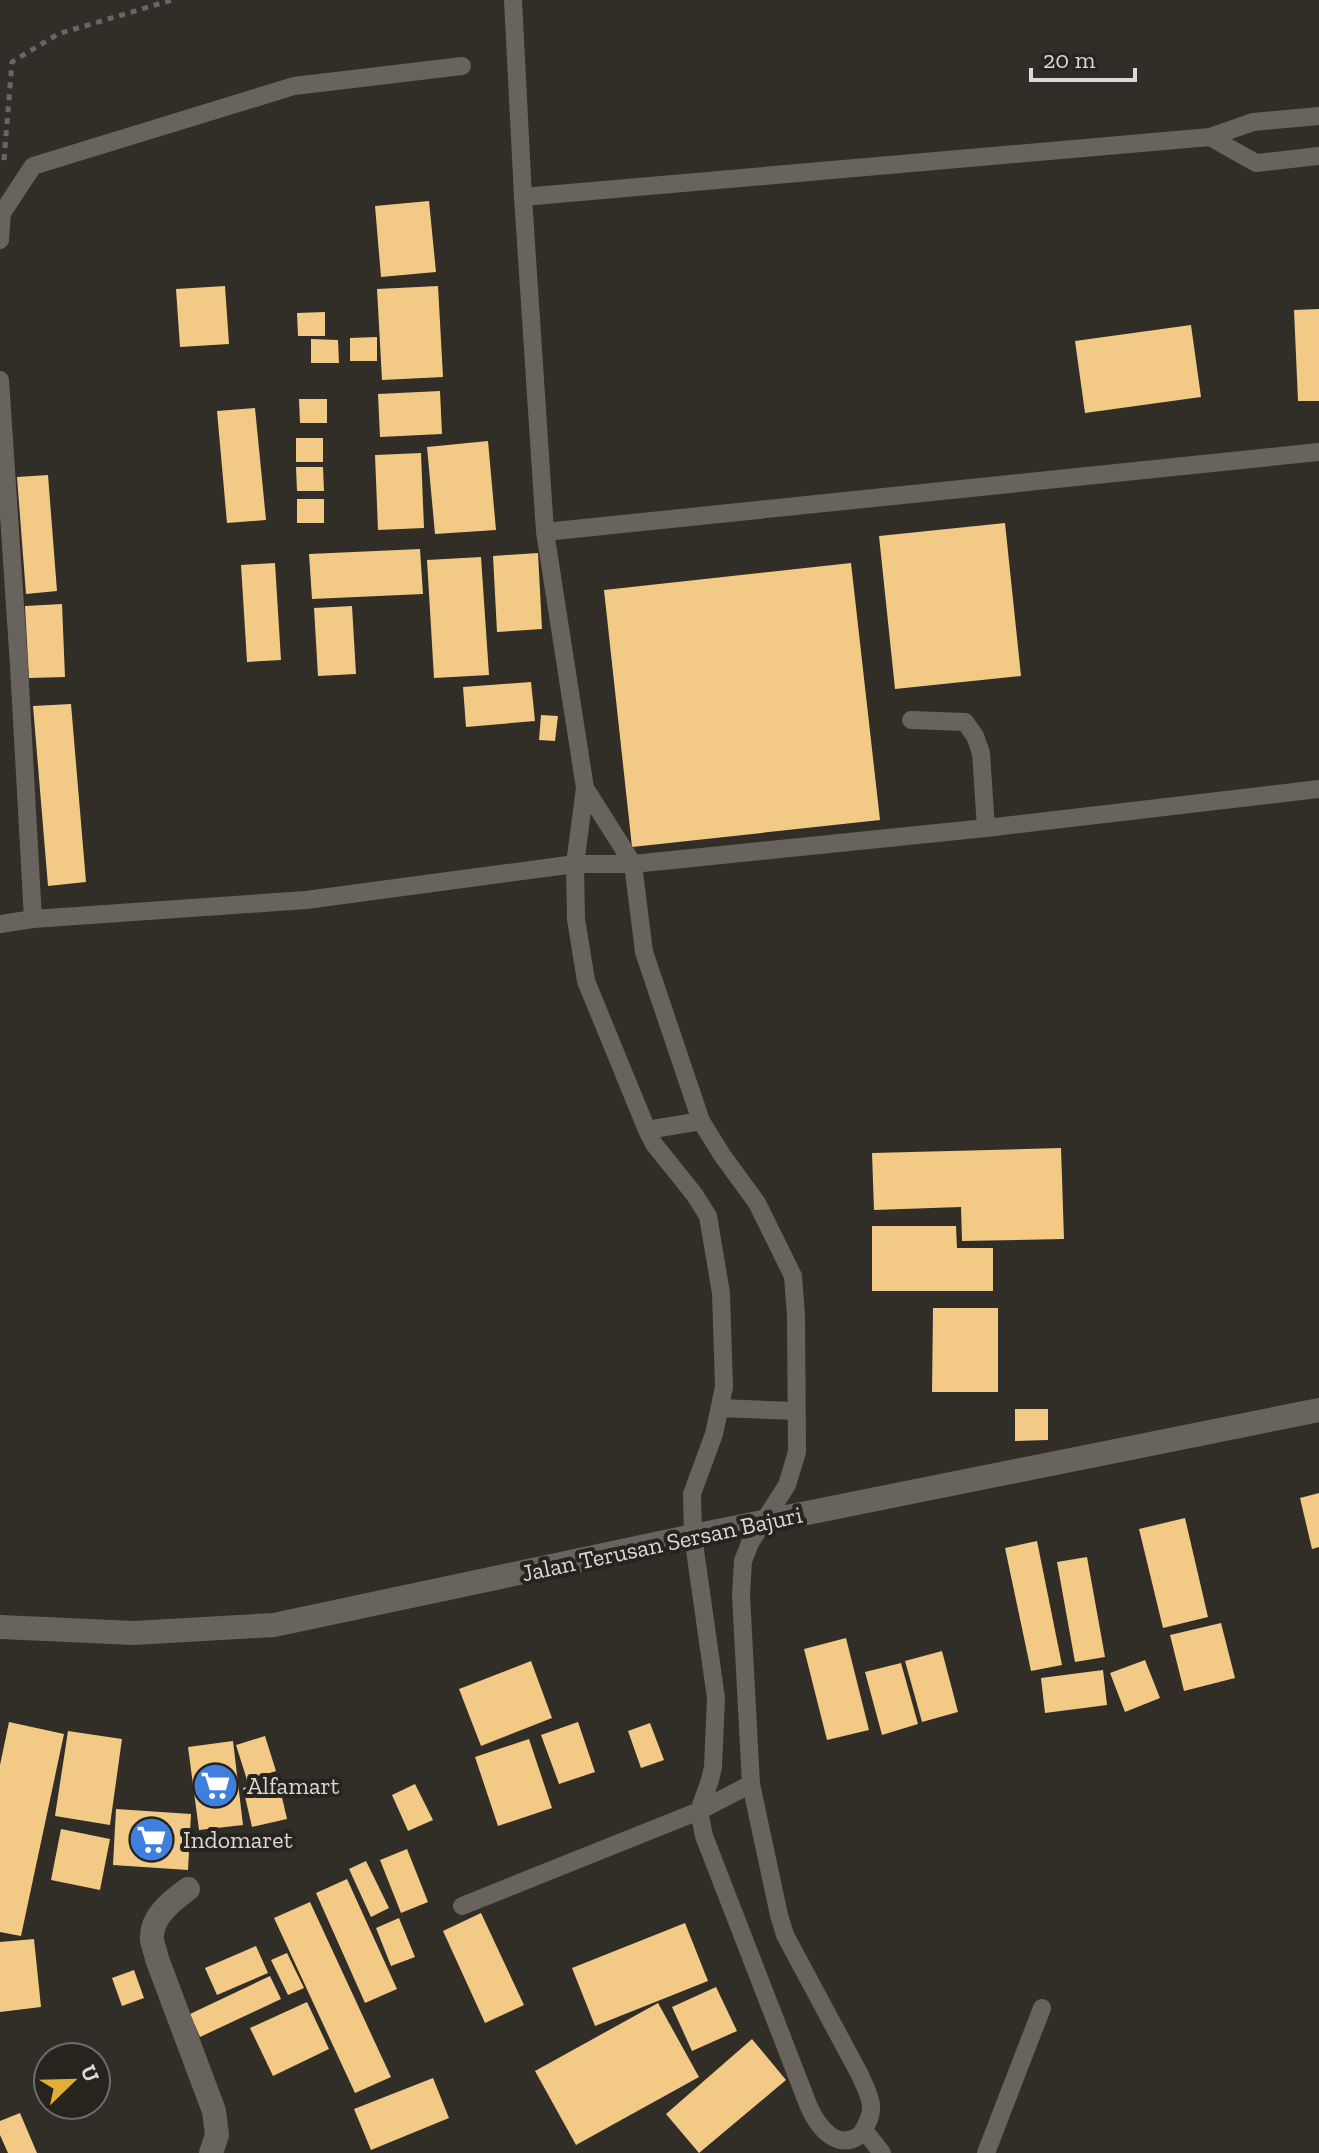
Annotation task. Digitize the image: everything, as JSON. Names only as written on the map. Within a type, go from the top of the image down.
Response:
[{"type":"main road","name":"Jalan Terusan Sersan Bajuri","points":[[0,1627],[134,1633],[274,1625],[693,1536],[1319,1410]]},
{"type":"main road","points":[[188,1889],[168,1904],[156,1920],[152,1939],[214,2111],[217,2135],[211,2153]]},
{"type":"lane","points":[[513,0],[545,532],[585,788],[575,864],[576,919],[586,981],[647,1130],[708,1216],[721,1293],[724,1387],[714,1434],[692,1494],[693,1536],[716,1698],[713,1767],[699,1811],[704,1836],[818,2127],[833,2142],[845,2145],[856,2140],[869,2122],[871,2106],[868,2093],[785,1935],[751,1784],[741,1595],[743,1561],[750,1543],[787,1485],[797,1452],[793,1276],[757,1203],[701,1121],[644,952],[633,864],[585,788]]},
{"type":"lane","points":[[0,240],[2,213],[33,166],[294,86],[462,66]]},
{"type":"lane","points":[[523,197],[1210,137],[1253,122],[1319,116]]},
{"type":"lane","points":[[1210,137],[1256,163],[1319,156]]},
{"type":"lane","points":[[0,380],[33,919]]},
{"type":"lane","points":[[545,532],[1319,452]]},
{"type":"lane","points":[[911,720],[965,722],[975,736],[981,753],[986,828]]},
{"type":"lane","points":[[0,924],[33,919],[306,900],[575,864],[633,864],[986,828],[1319,789]]},
{"type":"lane","points":[[647,1130],[701,1121]]},
{"type":"lane","points":[[720,1408],[796,1411]]},
{"type":"lane","points":[[462,1906],[699,1811],[751,1784]]},
{"type":"lane","points":[[986,2153],[1042,2008]]},
{"type":"lane","points":[[864,2130],[882,2153]]},
{"type":"path","points":[[2,213],[12,62],[58,34],[172,0]]},
{"type":"building","points":[[429,201],[436,272],[381,277],[375,206]]},
{"type":"building","points":[[225,286],[229,344],[180,347],[176,289]]},
{"type":"building","points":[[438,286],[443,377],[382,380],[377,289]]},
{"type":"building","points":[[1319,309],[1319,401],[1298,401],[1294,310]]},
{"type":"building","points":[[325,312],[325,336],[298,336],[297,313]]},
{"type":"building","points":[[1191,325],[1201,397],[1085,413],[1075,341]]},
{"type":"building","points":[[377,337],[377,361],[350,361],[350,338]]},
{"type":"building","points":[[311,339],[338,340],[339,363],[311,363]]},
{"type":"building","points":[[440,391],[442,434],[380,437],[378,394]]},
{"type":"building","points":[[299,399],[327,399],[327,423],[300,423]]},
{"type":"building","points":[[255,408],[266,520],[227,523],[217,411]]},
{"type":"building","points":[[296,438],[323,438],[323,462],[296,462]]},
{"type":"building","points":[[488,441],[496,530],[435,534],[427,447]]},
{"type":"building","points":[[421,453],[424,528],[378,530],[375,455]]},
{"type":"building","points":[[296,467],[323,467],[324,491],[297,491]]},
{"type":"building","points":[[48,475],[57,591],[26,594],[17,477]]},
{"type":"building","points":[[297,499],[324,499],[324,523],[297,523]]},
{"type":"building","points":[[1005,523],[1021,676],[895,689],[879,536]]},
{"type":"building","points":[[420,549],[423,594],[312,599],[309,554]]},
{"type":"building","points":[[538,553],[542,629],[497,632],[493,556]]},
{"type":"building","points":[[481,557],[489,675],[434,678],[427,560]]},
{"type":"building","points":[[275,563],[281,660],[247,662],[241,565]]},
{"type":"building","points":[[851,563],[880,820],[632,847],[604,590]]},
{"type":"building","points":[[62,604],[65,677],[29,678],[25,606]]},
{"type":"building","points":[[352,606],[356,674],[318,676],[314,608]]},
{"type":"building","points":[[531,682],[535,721],[466,727],[463,687]]},
{"type":"building","points":[[71,704],[86,882],[48,886],[33,706]]},
{"type":"building","points":[[541,715],[558,716],[555,741],[539,740]]},
{"type":"building","points":[[1061,1148],[1064,1239],[962,1241],[961,1207],[874,1210],[872,1153]]},
{"type":"building","points":[[872,1226],[956,1226],[957,1248],[993,1248],[993,1291],[872,1291]]},
{"type":"building","points":[[933,1308],[998,1308],[998,1392],[932,1392]]},
{"type":"building","points":[[1015,1409],[1048,1409],[1048,1440],[1015,1441]]},
{"type":"building","points":[[1319,1493],[1319,1547],[1312,1549],[1300,1498]]},
{"type":"building","points":[[1185,1518],[1208,1617],[1163,1628],[1139,1529]]},
{"type":"building","points":[[1037,1541],[1062,1665],[1031,1671],[1005,1548]]},
{"type":"building","points":[[1087,1557],[1105,1657],[1075,1662],[1057,1562]]},
{"type":"building","points":[[1221,1623],[1235,1678],[1184,1691],[1170,1635]]},
{"type":"building","points":[[846,1638],[869,1730],[827,1740],[804,1649]]},
{"type":"building","points":[[942,1651],[958,1712],[922,1722],[905,1661]]},
{"type":"building","points":[[1145,1660],[1160,1698],[1125,1712],[1110,1673]]},
{"type":"building","points":[[531,1661],[552,1718],[481,1746],[459,1689]]},
{"type":"building","points":[[901,1663],[918,1724],[882,1735],[865,1672]]},
{"type":"building","points":[[1103,1670],[1107,1705],[1045,1713],[1041,1678]]},
{"type":"building","points":[[9,1722],[64,1734],[21,1936],[0,1932],[0,1765]]},
{"type":"building","points":[[578,1722],[595,1772],[559,1784],[541,1735]]},
{"type":"building","points":[[650,1723],[664,1760],[641,1768],[628,1731]]},
{"type":"building","points":[[68,1731],[122,1739],[110,1825],[55,1816]]},
{"type":"building","points":[[265,1736],[276,1771],[247,1780],[236,1745]]},
{"type":"building","points":[[529,1739],[552,1808],[498,1826],[475,1757]]},
{"type":"building","name":"Alfamart","points":[[233,1741],[243,1825],[199,1830],[188,1747]]},
{"type":"building","points":[[278,1780],[287,1819],[252,1827],[243,1788]]},
{"type":"building","points":[[415,1784],[433,1820],[408,1831],[392,1795]]},
{"type":"building","name":"Indomaret","points":[[116,1809],[191,1814],[188,1870],[113,1865]]},
{"type":"building","points":[[61,1829],[110,1839],[100,1890],[51,1880]]},
{"type":"building","points":[[407,1849],[428,1902],[401,1913],[380,1860]]},
{"type":"building","points":[[366,1861],[389,1908],[371,1917],[349,1869]]},
{"type":"building","points":[[347,1879],[397,1989],[365,2003],[316,1893]]},
{"type":"building","points":[[310,1902],[391,2077],[355,2093],[274,1918]]},
{"type":"building","points":[[481,1913],[524,2005],[485,2023],[443,1931]]},
{"type":"building","points":[[399,1918],[415,1957],[391,1966],[376,1928]]},
{"type":"building","points":[[685,1923],[708,1981],[595,2026],[572,1968]]},
{"type":"building","points":[[34,1939],[41,2007],[0,2012],[0,1942]]},
{"type":"building","points":[[256,1946],[268,1973],[217,1995],[205,1968]]},
{"type":"building","points":[[287,1953],[304,1988],[288,1995],[271,1960]]},
{"type":"building","points":[[134,1970],[144,1998],[122,2006],[112,1978]]},
{"type":"building","points":[[270,1976],[281,1999],[200,2037],[190,2014]]},
{"type":"building","points":[[716,1987],[737,2031],[692,2051],[672,2007]]},
{"type":"building","points":[[307,2002],[329,2049],[273,2076],[250,2028]]},
{"type":"building","points":[[658,2003],[699,2077],[576,2145],[535,2071]]},
{"type":"building","points":[[752,2039],[786,2080],[699,2153],[666,2114]]},
{"type":"building","points":[[433,2078],[449,2118],[371,2150],[354,2109]]},
{"type":"building","points":[[20,2113],[37,2153],[8,2153],[0,2135],[0,2121]]},
{"type":"place","name":"Alfamart","points":[[216,1786]]},
{"type":"place","name":"Indomaret","points":[[152,1840]]}]
